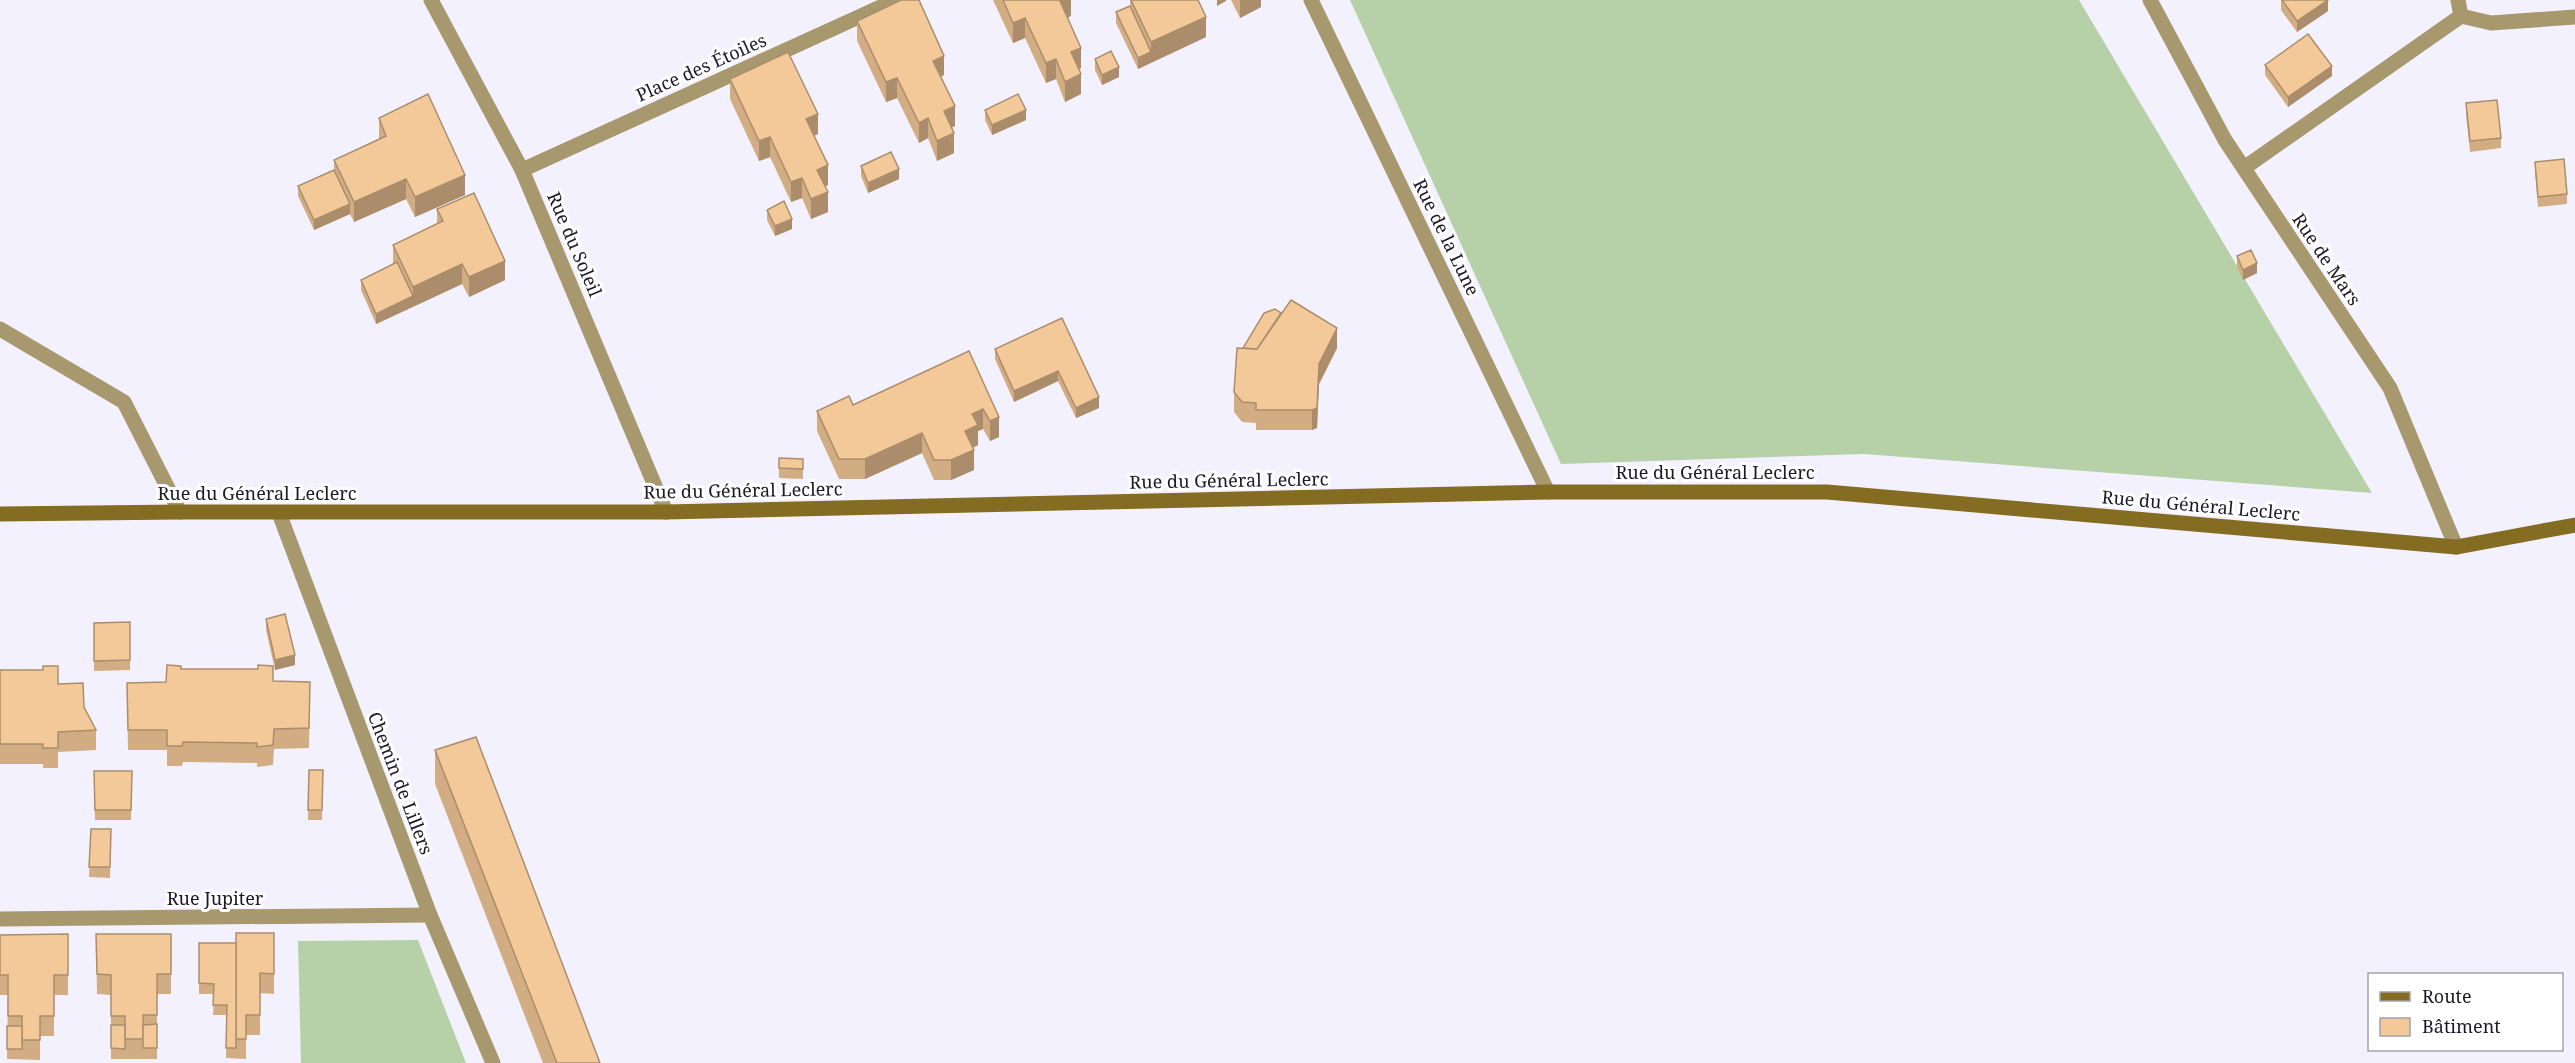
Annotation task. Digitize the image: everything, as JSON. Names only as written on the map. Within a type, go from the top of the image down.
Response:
[{"type":"street","name":"Rue du Soleil","points":[[431,0],[522,170],[666,512]]},
{"type":"street","name":"Place des Étoiles","points":[[522,170],[896,0]]},
{"type":"street","name":"Rue de la Lune","points":[[1311,0],[1548,492]]},
{"type":"street","name":"Rue de Mars","points":[[2150,0],[2225,140],[2390,388],[2456,547]]},
{"type":"street","points":[[2458,0],[2461,16]]},
{"type":"street","points":[[2244,168],[2461,16],[2491,23],[2575,16]]},
{"type":"street","points":[[0,329],[124,402],[180,512]]},
{"type":"street","name":"Rue du Général Leclerc","points":[[0,514],[666,512],[1548,492],[1827,492],[2456,547],[2575,525]]},
{"type":"street","name":"Chemin de Lillers","points":[[279,513],[430,915],[494,1063]]},
{"type":"street","name":"Rue Jupiter","points":[[0,919],[430,915]]},
{"type":"green space","points":[[1350,0],[2079,0],[2372,493],[1864,454],[1561,464]]},
{"type":"green space","points":[[418,940],[466,1063],[301,1063],[298,941]]},
{"type":"building","points":[[901,0],[919,0],[944,56],[933,61],[955,106],[944,111],[954,133],[937,141],[928,118],[919,123],[897,78],[886,82],[857,21]]},
{"type":"building","points":[[1003,0],[1063,0],[1060,1],[1081,48],[1071,52],[1081,74],[1065,82],[1056,59],[1046,63],[1025,18],[1013,23]]},
{"type":"building","points":[[1131,0],[1198,0],[1206,17],[1151,42]]},
{"type":"building","points":[[2282,0],[2328,0],[2297,21]]},
{"type":"building","points":[[1130,6],[1151,52],[1138,58],[1116,12]]},
{"type":"building","points":[[2308,34],[2332,66],[2288,97],[2265,65]]},
{"type":"building","points":[[1111,51],[1119,67],[1102,75],[1095,59]]},
{"type":"building","points":[[788,52],[818,114],[806,119],[828,165],[817,170],[828,192],[811,199],[802,178],[791,182],[770,137],[759,141],[730,79]]},
{"type":"building","points":[[428,94],[465,175],[415,197],[406,179],[354,202],[334,160],[386,136],[379,118]]},
{"type":"building","points":[[1018,94],[1026,110],[992,125],[985,110]]},
{"type":"building","points":[[2497,100],[2501,138],[2470,141],[2466,103]]},
{"type":"building","points":[[891,152],[899,169],[868,183],[861,166]]},
{"type":"building","points":[[2564,159],[2567,194],[2538,197],[2535,162]]},
{"type":"building","points":[[334,170],[350,204],[314,220],[298,186]]},
{"type":"building","points":[[474,193],[505,261],[469,277],[462,264],[413,287],[393,245],[443,221],[437,209]]},
{"type":"building","points":[[784,201],[792,219],[775,226],[767,210]]},
{"type":"building","points":[[2251,250],[2257,263],[2243,270],[2237,256]]},
{"type":"building","points":[[397,262],[413,296],[376,314],[361,280]]},
{"type":"building","points":[[1291,300],[1337,328],[1319,364],[1317,408],[1312,410],[1256,410],[1256,403],[1242,402],[1234,392],[1237,348],[1257,349]]},
{"type":"building","points":[[1275,309],[1281,313],[1257,349],[1243,348],[1264,313]]},
{"type":"building","points":[[1062,318],[1099,397],[1076,408],[1058,371],[1014,391],[995,349]]},
{"type":"building","points":[[969,351],[999,417],[990,421],[983,409],[972,414],[978,425],[965,431],[974,450],[951,460],[934,460],[922,433],[865,459],[839,459],[817,411],[849,396],[853,405]]},
{"type":"building","points":[[779,458],[803,459],[803,469],[779,468]]},
{"type":"building","points":[[285,614],[295,655],[275,660],[266,619]]},
{"type":"building","points":[[130,622],[130,660],[94,661],[94,623]]},
{"type":"building","points":[[167,665],[181,666],[181,669],[258,669],[258,665],[273,666],[273,681],[310,682],[309,728],[274,729],[273,745],[257,747],[257,743],[183,742],[182,746],[167,746],[167,730],[128,730],[127,683],[166,682]]},
{"type":"building","points":[[43,666],[58,666],[58,684],[83,683],[84,707],[96,730],[58,732],[58,748],[43,748],[43,744],[0,744],[0,670],[43,670]]},
{"type":"building","points":[[476,737],[600,1063],[557,1063],[435,750]]},
{"type":"building","points":[[309,770],[323,770],[322,810],[308,810]]},
{"type":"building","points":[[94,771],[132,771],[131,810],[95,810]]},
{"type":"building","points":[[91,829],[111,829],[110,867],[89,867]]},
{"type":"building","points":[[236,933],[274,933],[274,974],[260,973],[260,1015],[246,1015],[246,1039],[236,1039]]},
{"type":"building","points":[[68,934],[68,975],[54,975],[54,1016],[40,1016],[40,1040],[22,1040],[22,1016],[8,1016],[8,975],[0,975],[0,935]]},
{"type":"building","points":[[96,934],[171,934],[171,974],[157,974],[157,1015],[143,1015],[143,1039],[125,1039],[125,1016],[111,1016],[111,975],[97,974]]},
{"type":"building","points":[[199,943],[236,943],[236,1048],[226,1048],[227,1005],[213,1005],[214,984],[199,983]]},
{"type":"building","points":[[157,1024],[157,1048],[143,1048],[143,1025]]},
{"type":"building","points":[[111,1025],[125,1025],[125,1049],[111,1048]]},
{"type":"building","points":[[7,1026],[22,1026],[22,1049],[7,1049]]}]
